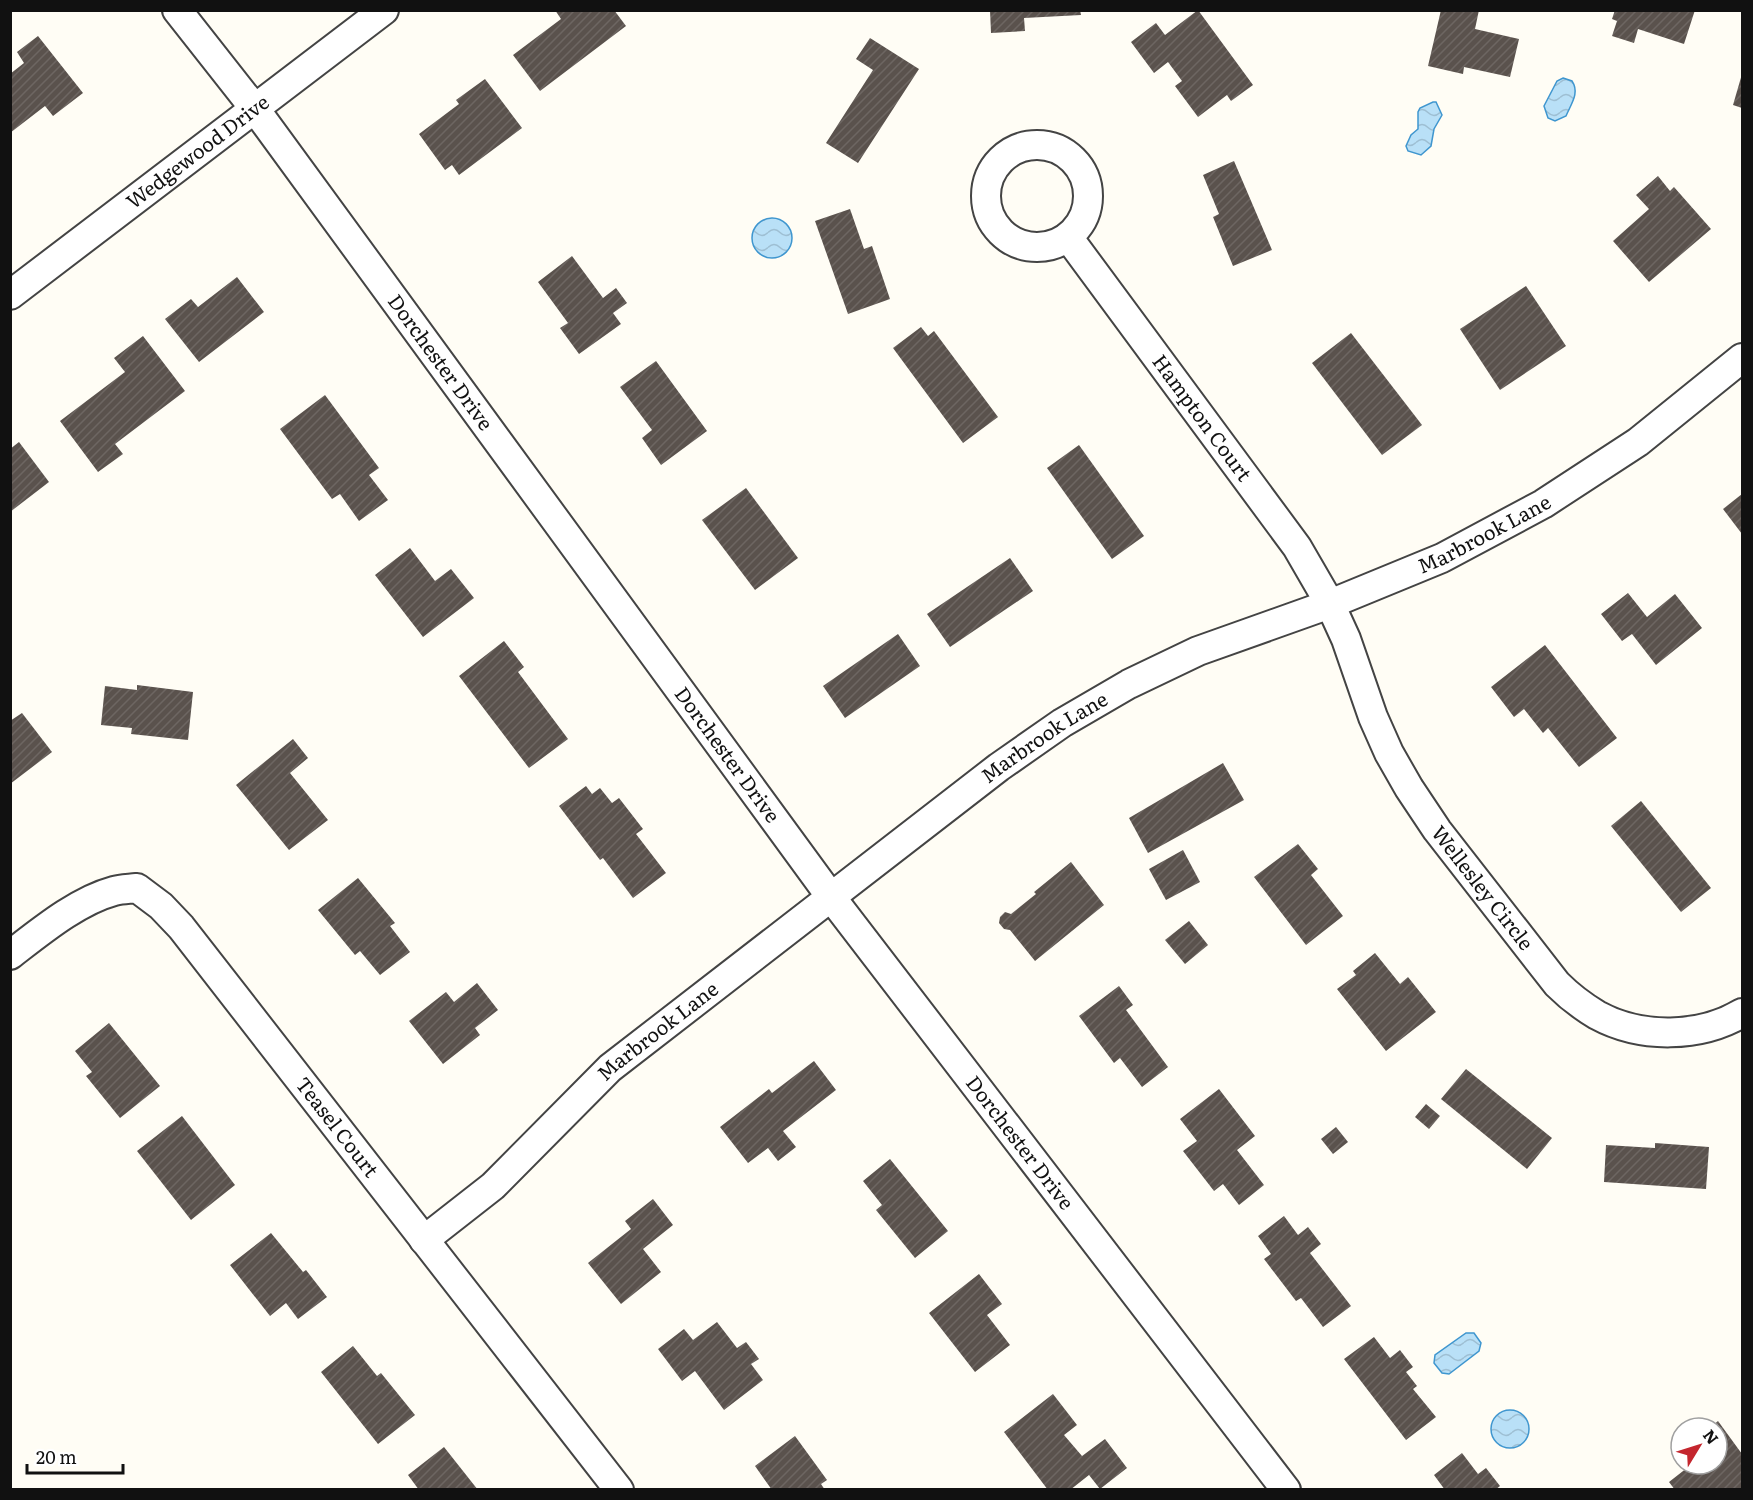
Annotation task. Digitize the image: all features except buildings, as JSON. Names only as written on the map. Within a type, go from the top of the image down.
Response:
[{"type":"street","name":"Dorchester Drive","points":[[177,10],[255,109],[831,897],[1286,1490]]},
{"type":"street","name":"Wedgewood Drive","points":[[10,295],[384,10]]},
{"type":"street","name":"Hampton Court","points":[[1068,237],[1297,547],[1329,604]]},
{"type":"street","name":"Marbrook Lane","points":[[424,1240],[493,1186],[610,1068],[999,767],[1062,723],[1129,684],[1198,651],[1329,604],[1442,558],[1543,504],[1638,442],[1743,358]]},
{"type":"street","name":"Wellesley Circle","points":[[1329,604],[1346,639],[1373,717],[1389,753],[1409,788],[1437,830],[1557,984],[1576,1002],[1599,1016],[1636,1029],[1676,1033],[1702,1029],[1728,1021],[1743,1013]]},
{"type":"street","name":"Teasel Court","points":[[10,955],[90,900],[115,890],[137,888],[161,906],[182,927],[619,1490]]},
{"type":"water","points":[[1563,78],[1572,81],[1575,94],[1566,116],[1555,121],[1548,118],[1544,106],[1557,81]]},
{"type":"water","points":[[1436,102],[1442,115],[1434,129],[1431,146],[1421,155],[1408,151],[1406,146],[1411,135],[1418,129],[1420,108]]},
{"type":"water","points":[[772,218],[780,219],[786,224],[791,230],[791,246],[786,252],[780,257],[772,258],[764,257],[758,252],[753,246],[752,238],[753,230],[758,224],[764,219]]},
{"type":"water","points":[[1466,1333],[1474,1333],[1481,1343],[1479,1351],[1449,1374],[1442,1373],[1434,1363],[1435,1355]]},
{"type":"water","points":[[1510,1410],[1524,1415],[1529,1429],[1524,1443],[1510,1448],[1496,1443],[1491,1429],[1496,1415]]}]
